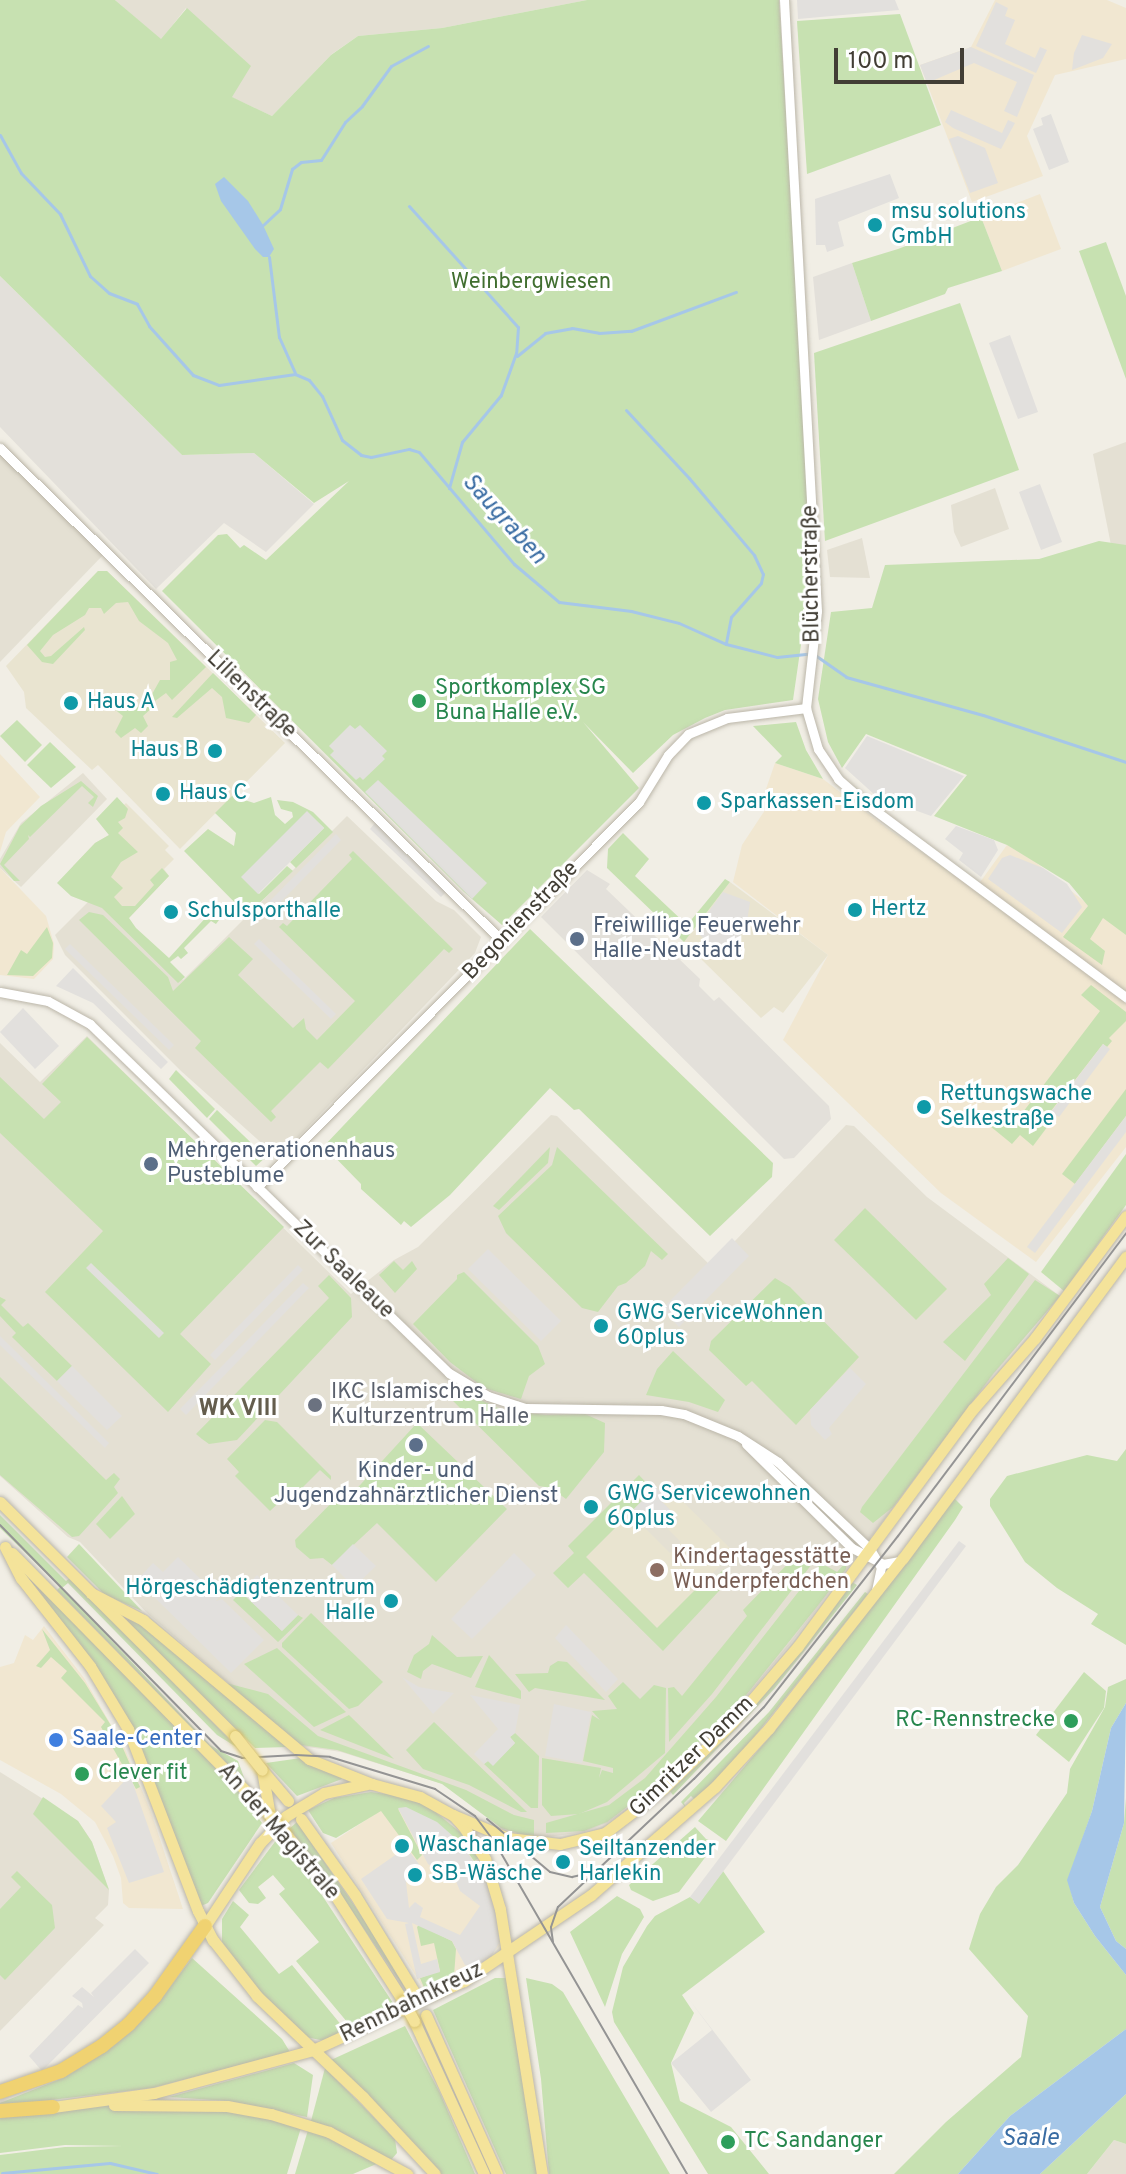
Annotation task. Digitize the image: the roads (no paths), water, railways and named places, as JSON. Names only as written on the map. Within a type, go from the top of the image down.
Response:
[{"type":"highway","points":[[0,2092],[61,2071],[120,2031],[155,1996],[205,1926]]},
{"type":"highway","points":[[0,2111],[53,2107]]},
{"type":"main road","name":"Gimritzer Damm","points":[[453,1815],[508,1838],[541,1843],[584,1840],[615,1828],[663,1789],[732,1723],[798,1646],[973,1409],[1035,1338],[1126,1216]]},
{"type":"main road","name":"Gimritzer Damm","points":[[509,1954],[591,1895],[715,1787],[769,1728],[900,1561],[1126,1257]]},
{"type":"main road","name":"An der Magistrale","points":[[0,1502],[235,1736],[288,1801]]},
{"type":"main road","name":"An der Magistrale","points":[[2,1544],[270,1816],[335,1895],[414,2021],[484,2174]]},
{"type":"main road","points":[[2,1544],[21,1578],[90,1666],[128,1729],[205,1926],[257,1996],[435,2174]]},
{"type":"main road","points":[[91,1593],[156,1630],[302,1755],[372,1784],[420,1797],[453,1815],[485,1859],[494,1883],[509,1954],[542,2174]]},
{"type":"main road","points":[[262,1770],[270,1816]]},
{"type":"main road","points":[[205,1926],[260,1843],[286,1816],[324,1793],[372,1784]]},
{"type":"main road","name":"An der Magistrale","points":[[301,1819],[355,1895],[416,1995]]},
{"type":"main road","name":"Rennbahnkreuz","points":[[53,2107],[154,2093],[313,2050],[464,1981],[509,1954]]},
{"type":"main road","points":[[403,2001],[408,1982]]},
{"type":"main road","points":[[426,2015],[497,2174]]},
{"type":"main road","points":[[53,2107],[171,2103],[227,2106],[329,2132],[407,2174]]},
{"type":"street","name":"Blücherstraße","points":[[784,0],[817,611],[806,708],[818,749],[838,779],[1126,997]]},
{"type":"street","name":"Lilienstraße","points":[[0,448],[502,941]]},
{"type":"street","name":"Begonienstraße","points":[[257,1187],[639,802],[668,755],[688,734],[727,718],[806,708]]},
{"type":"street","name":"Zur Saaleaue","points":[[0,992],[48,1001],[90,1024],[449,1373],[474,1389],[526,1408],[661,1410],[684,1414],[738,1436],[778,1462],[867,1553]]},
{"type":"street","points":[[867,1553],[878,1562],[881,1572],[874,1593]]},
{"type":"street","points":[[878,1562],[900,1561]]},
{"type":"water","points":[[224,177],[248,201],[263,225],[274,249],[269,257],[263,257],[255,249],[221,201],[215,184]]},
{"type":"water","points":[[1126,1703],[1124,1823],[1100,1907],[1116,1941],[1126,1949],[1126,1975],[1074,1903],[1067,1880],[1092,1811],[1111,1728]]},
{"type":"water","name":"Saale","points":[[1126,2029],[1126,2094],[1040,2174],[958,2174],[1010,2116]]},
{"type":"waterway","points":[[263,225],[280,209],[292,169],[301,162],[321,160],[345,122],[362,106],[391,66],[428,46]]},
{"type":"waterway","name":"Saugraben","points":[[0,135],[21,173],[60,214],[90,276],[109,293],[137,304],[149,326],[193,375],[219,385],[295,374],[309,380],[322,396],[342,440],[361,455],[371,457],[409,449],[419,452],[514,564],[559,602],[631,611],[679,623],[726,644],[777,657],[808,654]]},
{"type":"waterway","points":[[409,206],[518,327],[516,353],[501,395],[462,442],[449,488]]},
{"type":"waterway","points":[[269,257],[279,337],[295,373]]},
{"type":"waterway","points":[[517,356],[545,333],[572,328],[599,333],[631,331],[736,292]]},
{"type":"waterway","points":[[626,410],[754,555],[763,574],[761,583],[731,617],[726,643]]},
{"type":"waterway","name":"Saugraben","points":[[815,655],[846,677],[983,715],[1126,762]]},
{"type":"waterway","points":[[2,2173],[110,2163],[157,2174]]},
{"type":"tram line","points":[[553,1942],[551,1927],[558,1907],[694,1779],[764,1707],[898,1536],[1126,1233]]},
{"type":"tram line","points":[[0,1525],[221,1751],[242,1758],[330,1757],[435,1789],[475,1816],[494,1841],[687,2174]]},
{"type":"tram line","points":[[487,1819],[550,1872],[572,1877],[590,1873]]},
{"type":"place","name":"msu solutions GmbH","points":[[875,225]]},
{"type":"place","name":"Sportkomplex SG Buna Halle e.V.","points":[[419,701]]},
{"type":"place","name":"Haus A","points":[[71,703]]},
{"type":"place","name":"Haus B","points":[[215,751]]},
{"type":"place","name":"Haus C","points":[[163,794]]},
{"type":"place","name":"Sparkassen-Eisdom","points":[[704,803]]},
{"type":"place","name":"Hertz","points":[[855,910]]},
{"type":"place","name":"Schulsporthalle","points":[[171,912]]},
{"type":"place","name":"Freiwillige Feuerwehr Halle-Neustadt","points":[[577,939]]},
{"type":"place","name":"Rettungswache Selkestraße","points":[[924,1107]]},
{"type":"place","name":"Mehrgenerationenhaus Pusteblume","points":[[151,1164]]},
{"type":"place","name":"GWG ServiceWohnen 60plus","points":[[601,1326]]},
{"type":"place","name":"IKC Islamisches Kulturzentrum Halle","points":[[315,1405]]},
{"type":"place","name":"Kinder- und Jugendzahnärztlicher Dienst","points":[[416,1445]]},
{"type":"place","name":"GWG Servicewohnen 60plus","points":[[591,1507]]},
{"type":"place","name":"Kindertagesstätte Wunderpferdchen","points":[[657,1570]]},
{"type":"place","name":"Hörgeschädigtenzentrum Halle","points":[[391,1601]]},
{"type":"place","name":"RC-Rennstrecke","points":[[1071,1721]]},
{"type":"place","name":"Saale-Center","points":[[56,1740]]},
{"type":"place","name":"Clever fit","points":[[82,1774]]},
{"type":"place","name":"Waschanlage","points":[[402,1846]]},
{"type":"place","name":"Seiltanzender Harlekin","points":[[563,1862]]},
{"type":"place","name":"SB-Wäsche","points":[[415,1875]]},
{"type":"place","name":"TC Sandanger","points":[[728,2142]]},
{"type":"district","name":"WK VIII","points":[[238,1410]]},
{"type":"park label","name":"Weinbergwiesen","points":[[531,283]]}]
